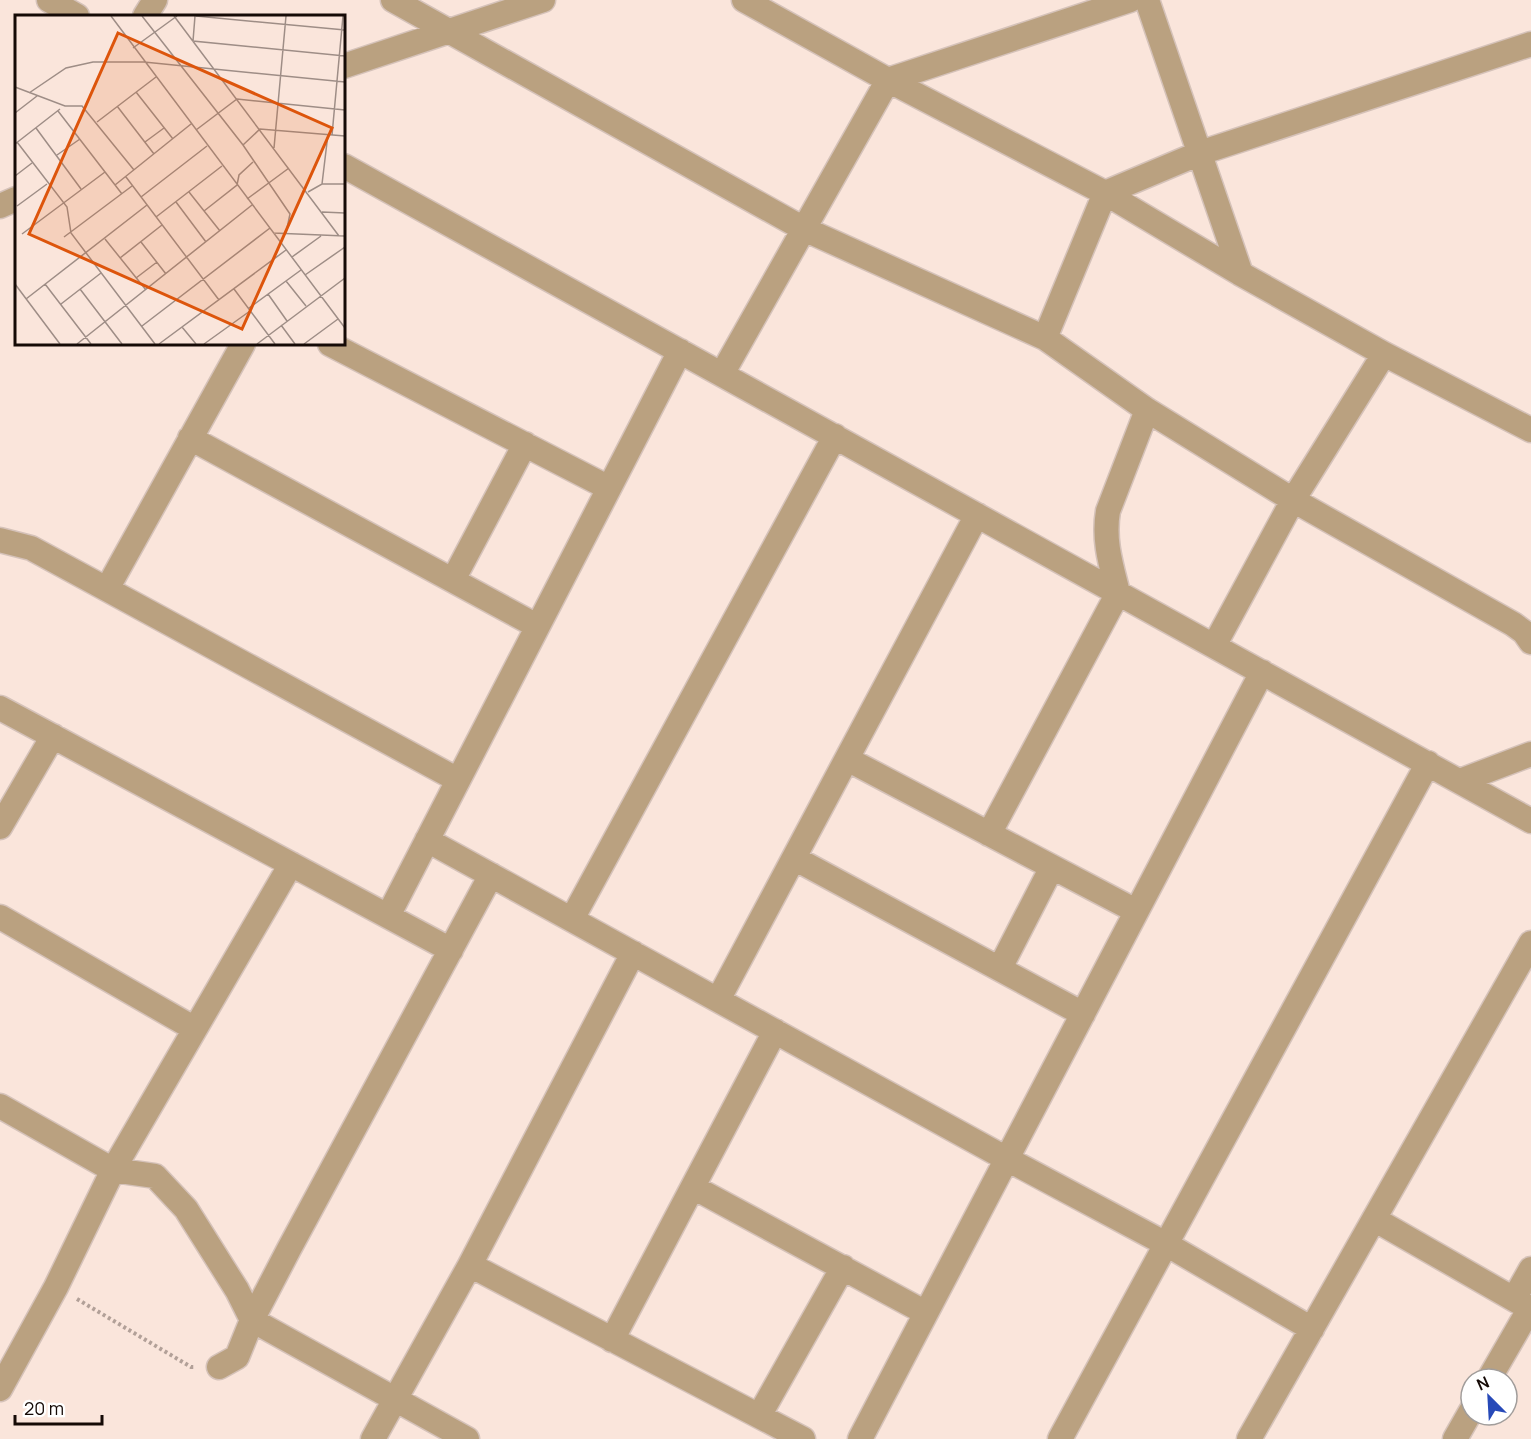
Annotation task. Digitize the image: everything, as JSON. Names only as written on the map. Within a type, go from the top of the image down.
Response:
[{"type":"street","points":[[49,0],[75,15]]},
{"type":"street","points":[[146,15],[154,0]]},
{"type":"street","points":[[393,0],[804,229],[1045,338],[1147,410],[1293,500],[1514,624],[1531,642]]},
{"type":"street","points":[[345,66],[543,0]]},
{"type":"street","points":[[744,0],[888,80],[1105,193],[1241,274],[1384,354],[1531,430]]},
{"type":"street","points":[[722,374],[888,80],[1130,0]]},
{"type":"street","points":[[1147,0],[1241,274]]},
{"type":"street","points":[[1045,338],[1105,193],[1200,153],[1530,48]]},
{"type":"street","points":[[345,167],[1531,821]]},
{"type":"street","points":[[0,206],[15,199]]},
{"type":"street","points":[[107,589],[242,345]]},
{"type":"street","points":[[332,345],[609,488]]},
{"type":"street","points":[[388,916],[680,351]]},
{"type":"street","points":[[1214,646],[1293,500],[1384,354]]},
{"type":"street","points":[[989,834],[1118,593],[1106,547],[1105,529],[1108,511],[1147,410]]},
{"type":"street","points":[[572,919],[835,436]]},
{"type":"street","points":[[190,438],[537,626]]},
{"type":"street","points":[[453,580],[525,444]]},
{"type":"street","points":[[718,1000],[977,515]]},
{"type":"street","points":[[0,540],[31,548],[458,780]]},
{"type":"street","points":[[860,1439],[1262,672]]},
{"type":"street","points":[[0,708],[451,950]]},
{"type":"street","points":[[0,826],[53,736]]},
{"type":"street","points":[[1460,782],[1531,754]]},
{"type":"street","points":[[847,759],[1136,911]]},
{"type":"street","points":[[1060,1439],[1428,764]]},
{"type":"street","points":[[427,840],[1166,1244],[1312,1329]]},
{"type":"street","points":[[794,858],[1083,1014]]},
{"type":"street","points":[[0,1389],[56,1287],[113,1170],[291,864]]},
{"type":"street","points":[[1000,968],[1052,867]]},
{"type":"street","points":[[219,1367],[237,1357],[252,1320],[491,875]]},
{"type":"street","points":[[0,917],[195,1029]]},
{"type":"street","points":[[1249,1439],[1531,943]]},
{"type":"street","points":[[373,1439],[470,1265],[633,953]]},
{"type":"street","points":[[612,1340],[775,1031]]},
{"type":"street","points":[[0,1106],[113,1170],[155,1176],[186,1209],[237,1290],[252,1320],[467,1439]]},
{"type":"street","points":[[693,1187],[926,1313]]},
{"type":"street","points":[[1374,1219],[1525,1305]]},
{"type":"street","points":[[470,1265],[803,1439]]},
{"type":"street","points":[[759,1416],[843,1267]]},
{"type":"street","points":[[1495,1367],[1525,1305],[1531,1269]]},
{"type":"path","points":[[56,1287],[191,1366],[219,1367]]}]
